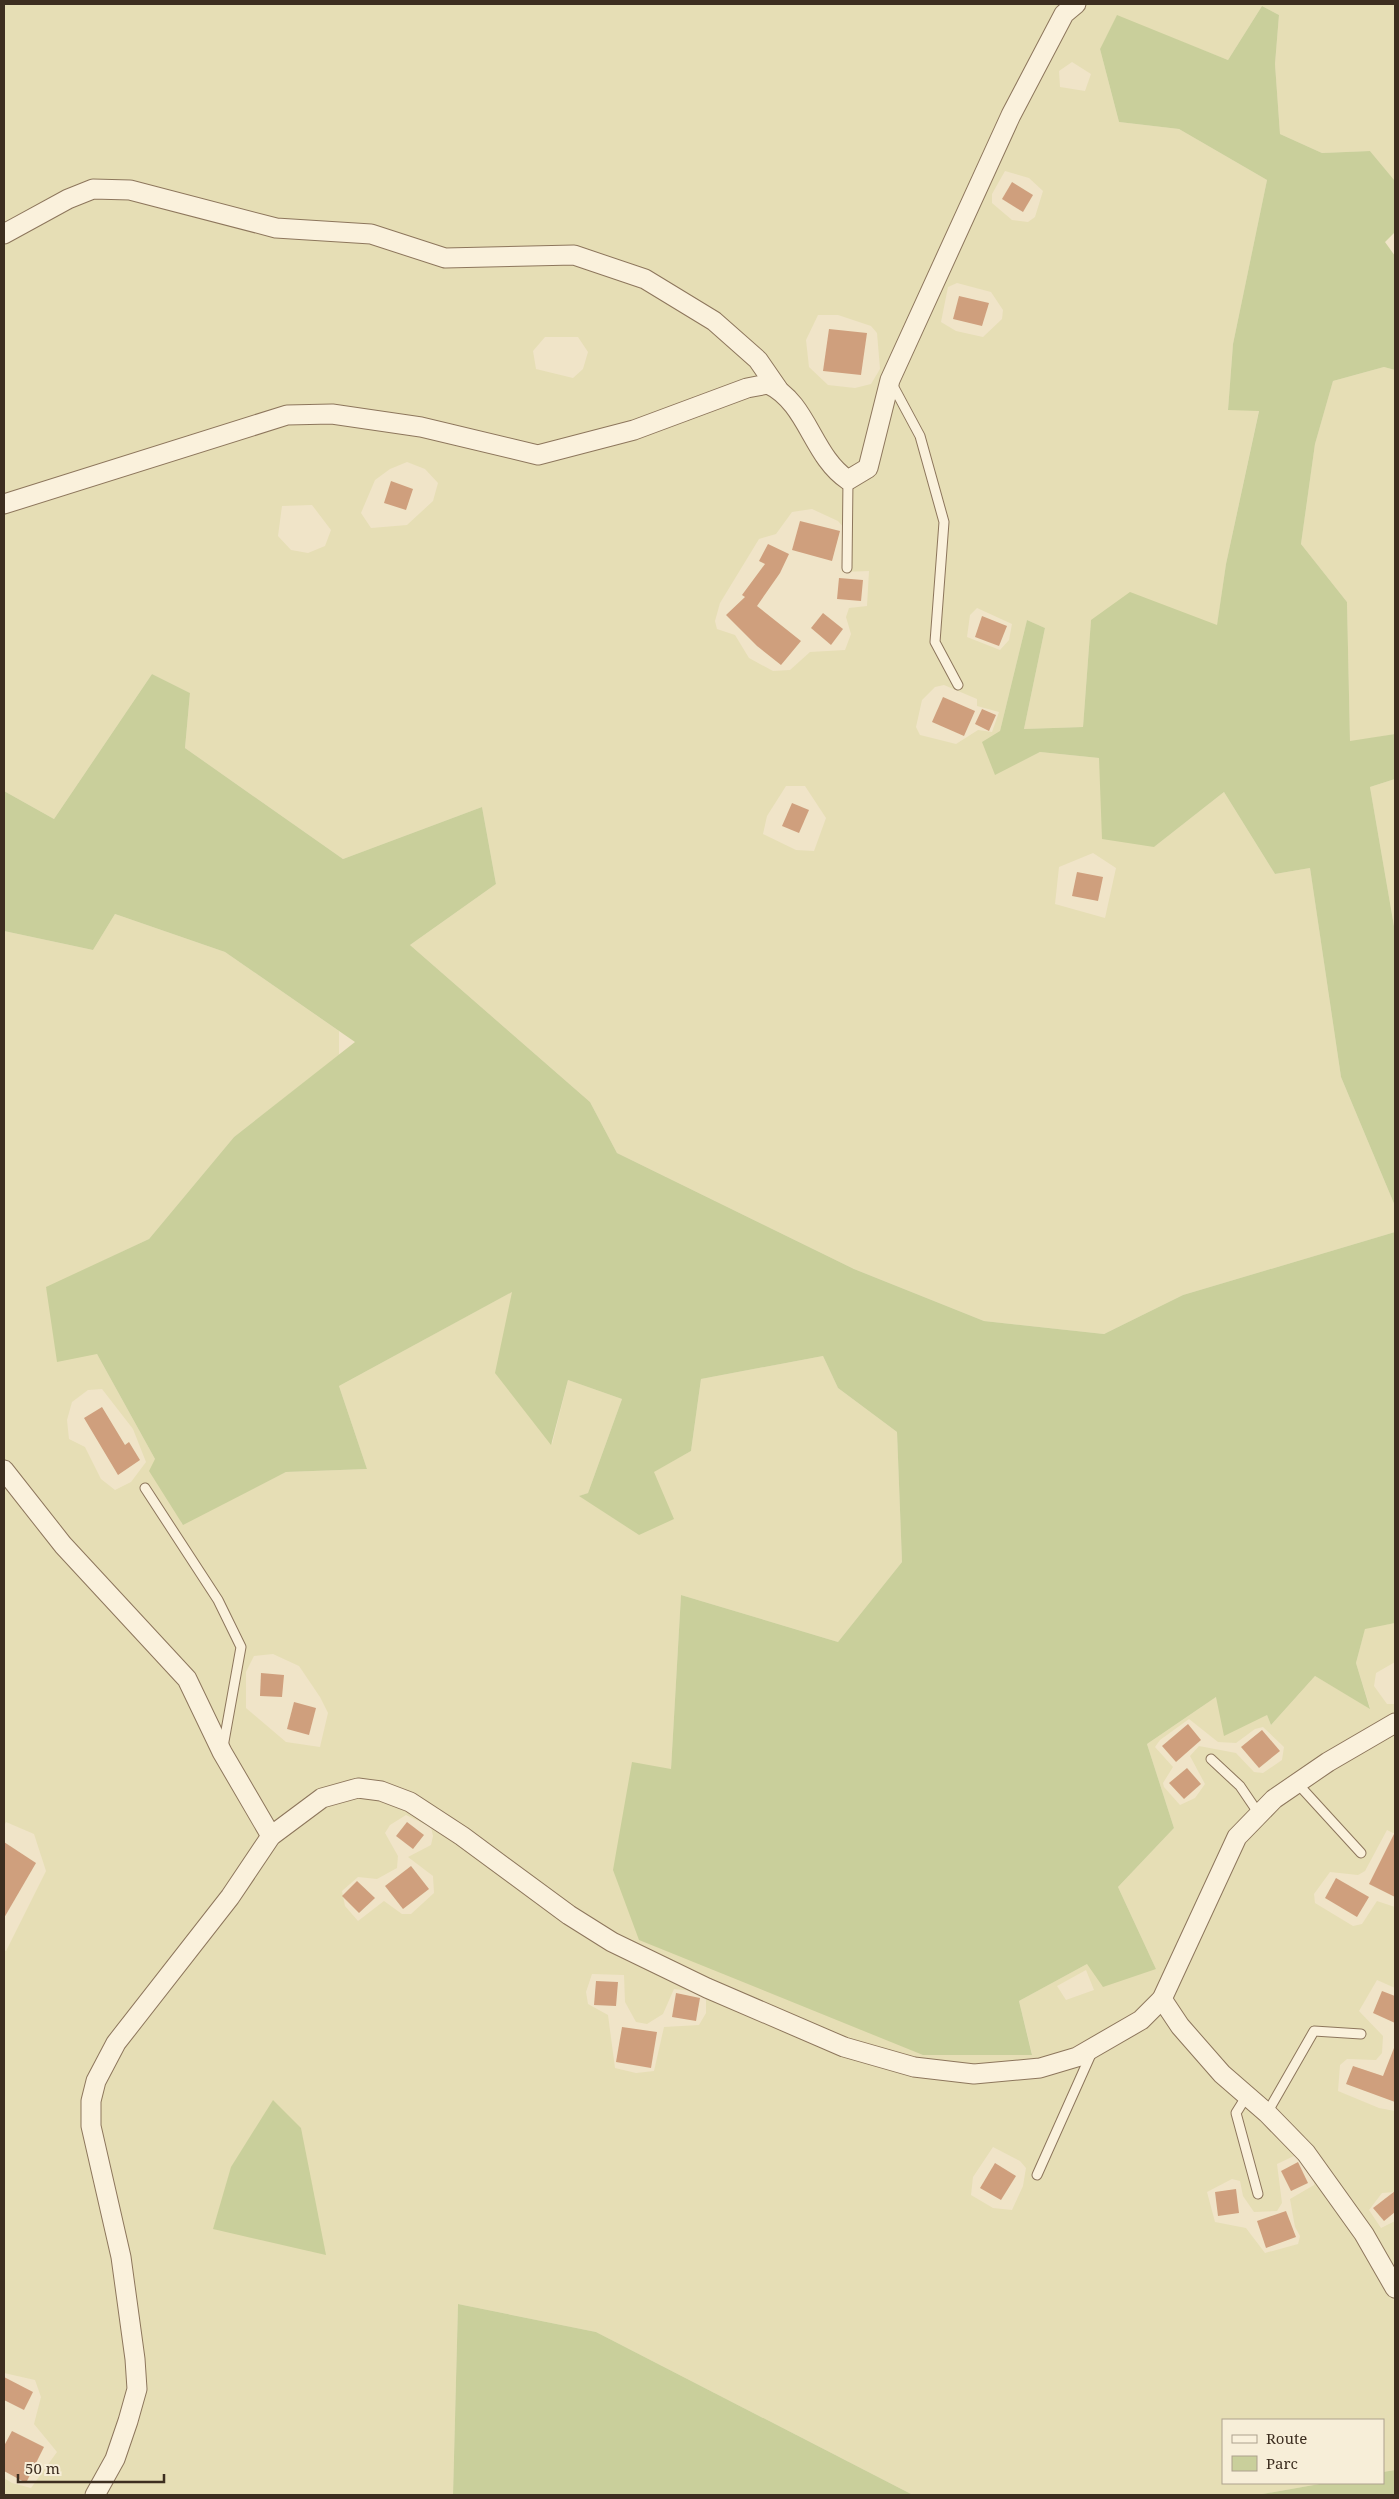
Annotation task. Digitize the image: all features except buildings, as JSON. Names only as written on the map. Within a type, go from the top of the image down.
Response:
[{"type":"street","points":[[4,504],[286,415],[332,414],[421,426],[538,455],[634,430],[747,388],[768,384],[790,398],[835,471],[848,480],[868,468],[890,380],[1011,115],[1064,14],[1076,4]]},
{"type":"street","points":[[4,234],[68,199],[93,189],[130,190],[276,228],[371,234],[445,258],[574,255],[645,279],[714,322],[758,360],[778,389]]},
{"type":"street","points":[[4,1470],[63,1545],[187,1679],[222,1752],[271,1836]]},
{"type":"street","points":[[95,2495],[115,2459],[137,2389],[135,2359],[121,2257],[91,2126],[91,2101],[96,2081],[116,2043],[230,1897],[271,1836],[322,1798],[358,1788],[381,1791],[410,1802],[462,1836],[569,1915],[612,1942],[706,1988],[844,2047],[914,2067],[974,2074],[1040,2068],[1077,2057],[1142,2020],[1162,1999],[1237,1836],[1274,1799],[1328,1762],[1395,1723]]},
{"type":"street","points":[[1162,1999],[1180,2026],[1222,2074],[1267,2114],[1306,2153],[1364,2234],[1395,2288]]},
{"type":"street","points":[[1142,2020],[1180,2026]]},
{"type":"lane","points":[[890,380],[920,436],[944,522],[935,642],[958,685]]},
{"type":"lane","points":[[847,568],[848,480]]},
{"type":"lane","points":[[145,1488],[218,1600],[240,1647],[222,1752]]},
{"type":"lane","points":[[1211,1759],[1240,1786],[1259,1814]]},
{"type":"lane","points":[[1297,1783],[1361,1853]]},
{"type":"lane","points":[[1267,2114],[1314,2031],[1361,2034]]},
{"type":"lane","points":[[1037,2174],[1094,2048]]},
{"type":"lane","points":[[1246,2097],[1236,2113],[1258,2194]]},
{"type":"shaded area","points":[[4,4],[1395,4],[1395,181],[1370,151],[1322,153],[1280,134],[1275,64],[1279,15],[1262,6],[1228,60],[1117,16],[1100,49],[1119,122],[1179,129],[1267,180],[1233,344],[1228,410],[1259,410],[1226,564],[1217,626],[1091,620],[1083,727],[1024,729],[1045,628],[1027,620],[1000,731],[995,774],[1040,752],[1099,758],[1154,847],[1224,792],[1275,874],[1310,868],[1341,1077],[1395,1206],[1395,1232],[1183,1295],[1104,1334],[984,1321],[854,1269],[617,1153],[590,1102],[410,945],[496,884],[482,807],[343,859],[185,748],[190,693],[152,674],[54,819],[4,791]],"holes":[[[1072,62],[1091,74],[1085,91],[1060,87],[1059,71]],[[1005,171],[1029,178],[1043,191],[1035,217],[1028,222],[1012,220],[992,203],[992,194]],[[957,283],[991,292],[1003,310],[1002,319],[983,337],[956,331],[941,322],[948,287]],[[818,315],[838,315],[871,326],[877,333],[880,369],[871,384],[855,388],[828,385],[809,367],[806,340]],[[545,337],[578,337],[588,352],[583,369],[573,378],[536,369],[533,351]],[[407,462],[425,469],[438,483],[433,501],[407,525],[371,528],[361,513],[375,480],[390,469]],[[312,505],[331,530],[325,546],[308,553],[291,550],[278,536],[282,506]],[[812,509],[838,521],[844,528],[842,572],[869,571],[867,606],[849,608],[846,617],[851,634],[845,650],[810,652],[790,670],[773,671],[749,658],[735,635],[717,629],[715,621],[720,603],[759,539],[776,534],[792,512]],[[977,608],[1012,624],[1009,640],[1000,650],[967,637],[970,615]],[[944,685],[977,699],[977,706],[999,712],[992,732],[978,730],[956,744],[920,735],[916,727],[922,700],[935,687]],[[786,786],[805,786],[826,818],[814,851],[796,850],[763,834],[767,816]],[[1093,853],[1116,868],[1105,918],[1055,904],[1059,867]]]},
{"type":"shaded area","points":[[1384,367],[1395,370],[1395,734],[1350,742],[1347,602],[1301,544],[1315,444],[1333,381]]},
{"type":"shaded area","points":[[1395,779],[1395,932],[1370,787]]},
{"type":"shaded area","points":[[115,914],[225,952],[339,1031],[339,1055],[234,1137],[149,1239],[46,1288],[97,1354],[155,1459],[182,1524],[286,1472],[367,1469],[339,1386],[513,1291],[552,1444],[568,1380],[622,1399],[588,1493],[580,1496],[639,1535],[653,1472],[691,1451],[701,1379],[823,1356],[838,1388],[897,1432],[902,1562],[838,1642],[681,1595],[671,1769],[1032,2054],[1019,2001],[1087,1964],[1156,1969],[1118,1887],[1174,1828],[1147,1744],[1216,1697],[1267,1715],[1271,1725],[1315,1676],[1370,1708],[1356,1663],[1365,1628],[1395,1623],[1395,1662],[1376,1673],[1374,1686],[1387,1704],[1395,1704],[1395,1834],[1387,1830],[1365,1871],[1358,1875],[1330,1872],[1314,1894],[1315,1903],[1353,1926],[1362,1924],[1377,1901],[1395,1907],[1395,1988],[1377,1980],[1359,2011],[1383,2036],[1382,2053],[1376,2060],[1347,2059],[1340,2065],[1338,2091],[1379,2108],[1395,2111],[1395,2192],[1382,2193],[1369,2210],[1381,2228],[1395,2221],[1395,2470],[1384,2472],[1384,2419],[1222,2419],[1222,2484],[1319,2484],[1257,2495],[913,2495],[596,2332],[458,2304],[453,2495],[4,2495],[4,2478],[12,2483],[31,2488],[57,2452],[34,2424],[41,2397],[35,2380],[4,2373],[4,1950],[6,1951],[46,1871],[34,1834],[6,1822],[4,1826],[4,931],[93,950]],"holes":[[[102,1389],[133,1429],[146,1462],[131,1482],[115,1490],[101,1479],[85,1447],[69,1439],[67,1420],[72,1402],[88,1390]],[[273,1654],[299,1666],[320,1697],[328,1713],[320,1747],[286,1742],[246,1708],[246,1672],[254,1656]],[[1189,1719],[1218,1742],[1236,1743],[1255,1729],[1263,1727],[1284,1747],[1282,1760],[1263,1773],[1254,1772],[1236,1753],[1199,1746],[1190,1756],[1205,1784],[1195,1798],[1180,1805],[1164,1787],[1163,1783],[1173,1767],[1155,1747],[1160,1740]],[[406,1815],[431,1827],[433,1836],[431,1845],[408,1857],[433,1876],[434,1893],[411,1914],[402,1914],[384,1901],[358,1921],[345,1906],[342,1891],[358,1877],[377,1879],[397,1868],[398,1856],[385,1833],[390,1825]],[[1086,1970],[1094,1990],[1066,2000],[1057,1986]],[[592,1974],[624,1975],[625,2002],[636,2022],[647,2024],[663,2014],[674,1989],[701,1992],[706,2000],[706,2013],[699,2025],[664,2027],[654,2071],[636,2073],[615,2068],[608,2015],[588,2004],[586,1992]],[[993,2147],[1020,2161],[1026,2168],[1023,2186],[1012,2210],[993,2208],[971,2195],[973,2177]],[[1294,2156],[1301,2157],[1315,2180],[1314,2185],[1290,2199],[1295,2227],[1300,2236],[1298,2244],[1265,2253],[1246,2228],[1215,2222],[1207,2192],[1232,2179],[1240,2181],[1243,2196],[1254,2212],[1277,2211],[1282,2203],[1277,2164]]]},
{"type":"green space","points":[[1262,6],[1279,15],[1275,64],[1280,134],[1322,153],[1370,151],[1395,181],[1395,232],[1385,242],[1395,256],[1395,370],[1384,367],[1333,381],[1315,444],[1301,544],[1347,602],[1350,741],[1395,734],[1395,779],[1370,787],[1395,932],[1395,1206],[1341,1077],[1310,868],[1275,874],[1224,792],[1154,847],[1102,839],[1099,758],[1040,752],[995,775],[982,742],[1000,731],[1027,620],[1045,628],[1024,729],[1083,727],[1091,620],[1130,592],[1217,625],[1226,564],[1259,411],[1228,410],[1233,344],[1267,180],[1179,129],[1119,122],[1100,49],[1117,15],[1228,60]]},
{"type":"green space","points":[[152,674],[190,693],[185,748],[343,859],[482,807],[496,884],[410,945],[590,1102],[617,1153],[854,1269],[984,1321],[1104,1334],[1183,1295],[1395,1232],[1395,1623],[1365,1629],[1356,1663],[1370,1709],[1315,1676],[1271,1725],[1267,1715],[1224,1736],[1216,1697],[1147,1744],[1174,1828],[1118,1887],[1156,1969],[1103,1987],[1087,1964],[1019,2001],[1032,2055],[923,2055],[639,1940],[613,1870],[632,1762],[671,1769],[681,1595],[838,1642],[902,1562],[897,1432],[838,1388],[823,1356],[701,1379],[691,1451],[654,1472],[674,1519],[639,1535],[579,1496],[588,1493],[622,1399],[568,1380],[551,1445],[495,1373],[512,1292],[339,1386],[367,1469],[286,1472],[183,1525],[149,1471],[155,1459],[97,1354],[57,1362],[46,1287],[149,1239],[234,1137],[355,1042],[225,952],[115,914],[93,950],[4,931],[4,791],[54,819]]},
{"type":"green space","points":[[273,2100],[301,2128],[326,2255],[213,2229],[231,2167]]},
{"type":"green space","points":[[458,2304],[596,2332],[913,2495],[453,2495]]},
{"type":"green space","points":[[1395,2470],[1395,2495],[1257,2495],[1319,2484],[1384,2484],[1384,2472]]}]
